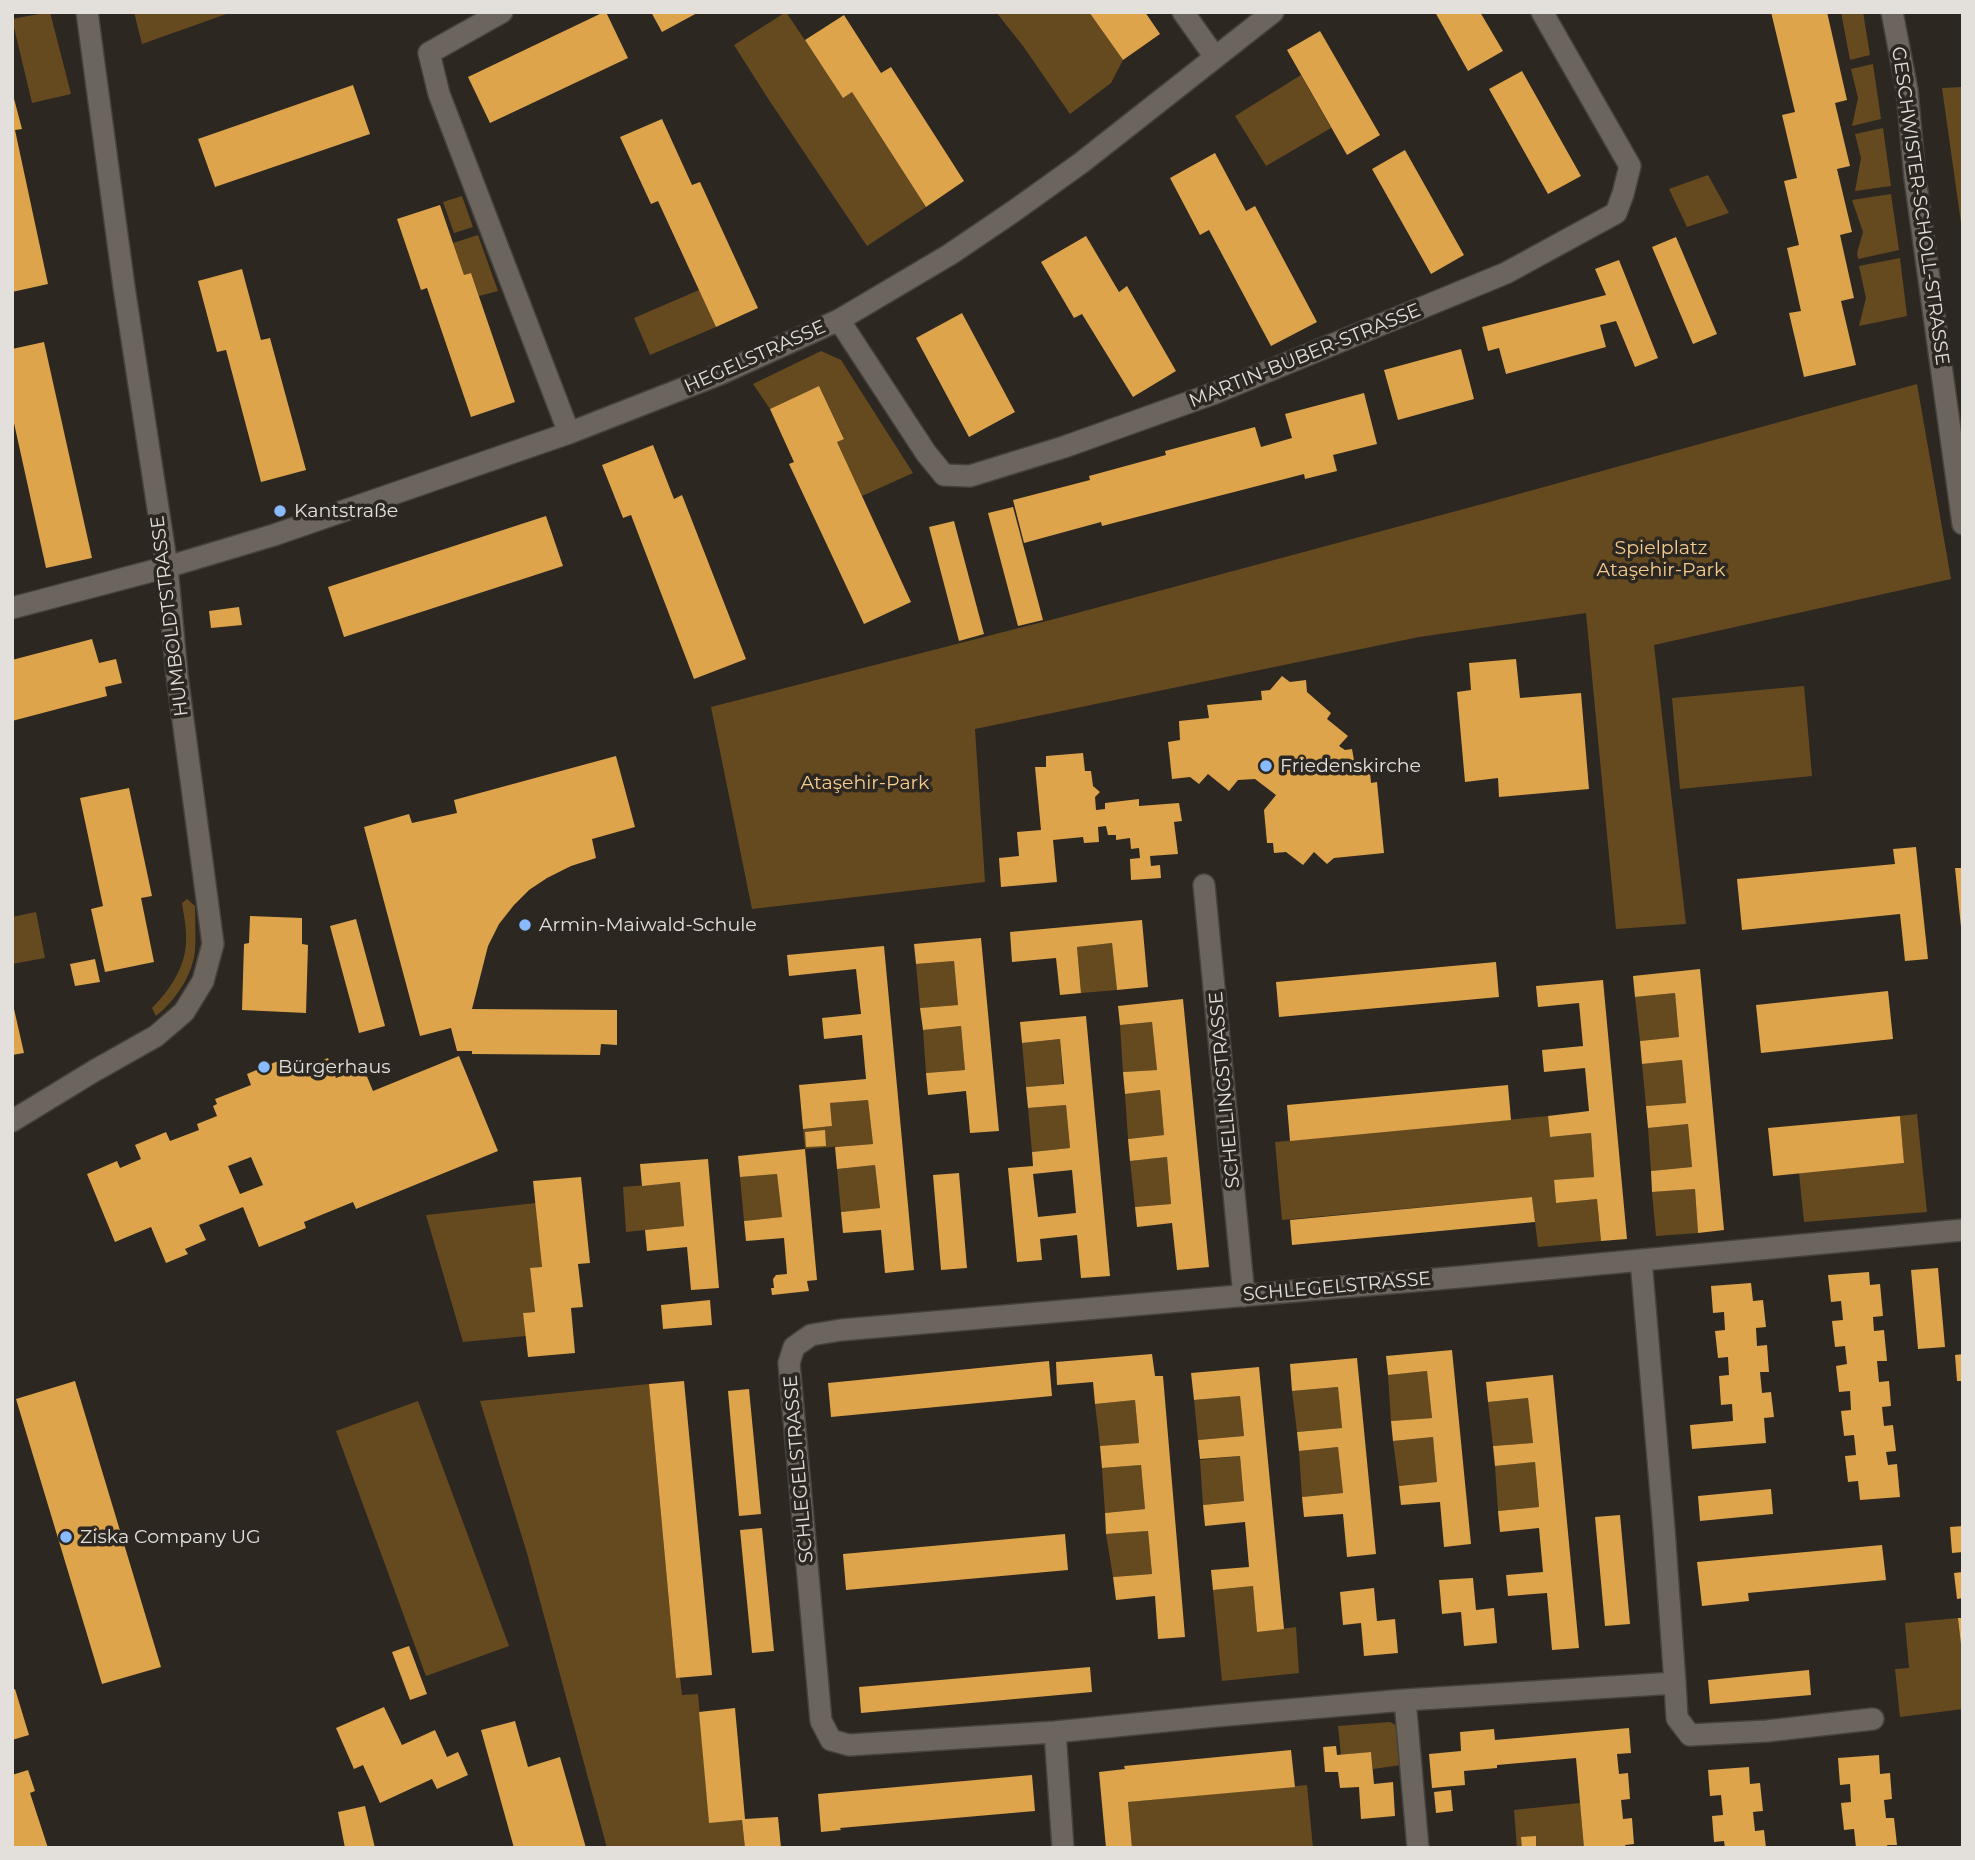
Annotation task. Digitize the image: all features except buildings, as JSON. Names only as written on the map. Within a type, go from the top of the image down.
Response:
[{"type":"street","name":"HUMBOLDTSTRASSE","points":[[12,1121],[94,1070],[156,1036],[184,1012],[203,981],[213,944],[175,664],[167,567],[124,287],[87,12]]},
{"type":"street","points":[[502,12],[429,53],[439,94],[569,433]]},
{"type":"street","points":[[1183,12],[1214,57]]},
{"type":"street","name":"HEGELSTRASSE","points":[[12,608],[167,567],[286,531],[569,433],[720,374],[839,320],[949,256],[1014,211],[1091,155],[1273,12]]},
{"type":"street","name":"MARTIN-BUBER-STRASSE","points":[[839,320],[944,475],[970,475],[1064,447],[1215,393],[1506,273],[1616,213],[1630,166],[1542,12]]},
{"type":"street","name":"GESCHWISTER-SCHOLL-STRASSE","points":[[1892,12],[1907,90],[1915,178],[1963,524]]},
{"type":"street","name":"SCHELLINGSTRASSE","points":[[1205,885],[1244,1296]]},
{"type":"street","name":"SCHLEGELSTRASSE","points":[[1675,1682],[1405,1700],[1055,1732],[849,1745],[831,1740],[821,1721],[789,1363],[794,1347],[811,1335],[841,1330],[1963,1230]]},
{"type":"street","points":[[1641,1260],[1677,1718],[1690,1735],[1767,1731],[1873,1719]]},
{"type":"street","points":[[1405,1700],[1418,1848]]},
{"type":"street","points":[[1055,1732],[1063,1848]]},
{"type":"green space","points":[[50,12],[71,94],[32,103],[12,19]]},
{"type":"green space","points":[[134,12],[232,12],[142,44]]},
{"type":"green space","points":[[786,12],[843,97],[852,92],[926,207],[867,246],[734,45]]},
{"type":"green space","points":[[996,12],[1089,12],[1123,60],[1111,83],[1070,114]]},
{"type":"green space","points":[[1841,12],[1863,12],[1870,55],[1850,60]]},
{"type":"green space","points":[[1873,64],[1881,119],[1852,126],[1858,98],[1851,69]]},
{"type":"green space","points":[[1301,75],[1331,128],[1266,166],[1235,116]]},
{"type":"green space","points":[[1963,87],[1963,237],[1942,88]]},
{"type":"green space","points":[[1883,128],[1891,186],[1855,191],[1861,158],[1855,134]]},
{"type":"green space","points":[[1708,175],[1729,213],[1687,227],[1669,189]]},
{"type":"green space","points":[[1891,194],[1899,250],[1858,259],[1863,232],[1852,200]]},
{"type":"green space","points":[[462,196],[473,227],[454,233],[443,202]]},
{"type":"green space","points":[[478,235],[498,291],[479,296],[471,273],[464,275],[453,243]]},
{"type":"green space","points":[[1900,258],[1907,316],[1859,326],[1866,298],[1859,266]]},
{"type":"green space","points":[[699,290],[716,327],[650,355],[634,318]]},
{"type":"green space","points":[[821,351],[841,360],[913,473],[862,496],[837,442],[844,438],[819,386],[770,409],[753,384]]},
{"type":"green space","name":"Ataşehir-Park","points":[[1917,384],[1951,579],[1654,645],[1686,924],[1616,929],[1586,613],[1419,637],[975,729],[985,882],[752,909],[711,707],[1062,617]]},
{"type":"green space","points":[[1804,686],[1812,776],[1680,789],[1672,698]]},
{"type":"green space","points":[[187,899],[195,906],[194,959],[182,987],[156,1016],[152,1008],[170,987],[183,961],[186,938],[182,903]]},
{"type":"green space","points":[[36,912],[45,958],[12,964],[12,917]]},
{"type":"green space","points":[[1112,943],[1117,990],[1081,993],[1077,947]]},
{"type":"green space","points":[[954,961],[958,1005],[920,1008],[916,964]]},
{"type":"green space","points":[[1675,993],[1679,1037],[1640,1041],[1635,997]]},
{"type":"green space","points":[[1152,1022],[1157,1070],[1123,1072],[1120,1025]]},
{"type":"green space","points":[[961,1026],[965,1070],[926,1073],[923,1030]]},
{"type":"green space","points":[[1060,1039],[1063,1084],[1026,1087],[1022,1043]]},
{"type":"green space","points":[[1682,1060],[1686,1103],[1646,1106],[1642,1064]]},
{"type":"green space","points":[[1160,1090],[1164,1135],[1128,1139],[1125,1094]]},
{"type":"green space","points":[[868,1100],[873,1144],[805,1149],[803,1129],[832,1126],[830,1103]]},
{"type":"green space","points":[[1066,1105],[1070,1148],[1032,1152],[1028,1108]]},
{"type":"green space","points":[[1917,1114],[1927,1212],[1804,1222],[1799,1173],[1904,1163],[1900,1116]]},
{"type":"green space","points":[[1548,1116],[1550,1137],[1591,1133],[1594,1177],[1554,1181],[1556,1203],[1597,1199],[1601,1241],[1538,1247],[1532,1197],[1282,1220],[1275,1142]]},
{"type":"green space","points":[[1688,1124],[1692,1167],[1651,1171],[1648,1128]]},
{"type":"green space","points":[[1167,1157],[1171,1204],[1135,1207],[1130,1161]]},
{"type":"green space","points":[[875,1165],[880,1208],[841,1212],[837,1169]]},
{"type":"green space","points":[[777,1174],[782,1217],[744,1221],[740,1177]]},
{"type":"green space","points":[[680,1182],[684,1226],[626,1232],[623,1187]]},
{"type":"green space","points":[[1695,1189],[1698,1233],[1656,1236],[1652,1192]]},
{"type":"green space","points":[[536,1203],[542,1267],[530,1269],[535,1312],[523,1313],[526,1336],[463,1342],[426,1215]]},
{"type":"green space","points":[[1427,1371],[1432,1418],[1391,1421],[1388,1375]]},
{"type":"green space","points":[[649,1384],[676,1678],[680,1678],[682,1695],[698,1694],[709,1822],[742,1820],[745,1848],[607,1848],[527,1553],[480,1401]]},
{"type":"green space","points":[[1338,1387],[1342,1428],[1297,1432],[1292,1391]]},
{"type":"green space","points":[[1240,1396],[1244,1436],[1198,1440],[1194,1400]]},
{"type":"green space","points":[[1528,1398],[1533,1443],[1493,1446],[1488,1402]]},
{"type":"green space","points":[[1135,1400],[1139,1443],[1100,1446],[1095,1404]]},
{"type":"green space","points":[[418,1401],[509,1646],[426,1676],[336,1431]]},
{"type":"green space","points":[[1433,1437],[1437,1482],[1399,1486],[1393,1441]]},
{"type":"green space","points":[[1338,1447],[1343,1493],[1302,1497],[1299,1451]]},
{"type":"green space","points":[[1240,1456],[1244,1501],[1203,1505],[1200,1460]]},
{"type":"green space","points":[[1535,1462],[1539,1507],[1498,1511],[1495,1466]]},
{"type":"green space","points":[[1141,1465],[1145,1509],[1105,1513],[1102,1468]]},
{"type":"green space","points":[[1148,1531],[1152,1574],[1113,1577],[1106,1534]]},
{"type":"green space","points":[[1253,1586],[1257,1632],[1296,1627],[1299,1673],[1222,1681],[1213,1590]]},
{"type":"green space","points":[[1958,1618],[1963,1665],[1963,1709],[1900,1717],[1895,1669],[1909,1668],[1905,1623]]},
{"type":"green space","points":[[1390,1722],[1396,1725],[1401,1765],[1373,1769],[1371,1752],[1341,1755],[1338,1726]]},
{"type":"green space","points":[[1307,1785],[1313,1848],[1132,1848],[1128,1802]]},
{"type":"green space","points":[[1580,1803],[1584,1848],[1517,1848],[1514,1810]]},
{"type":"place","name":"Kantstraße","points":[[280,511]]},
{"type":"place","name":"Friedenskirche","points":[[1266,766]]},
{"type":"place","name":"Armin-Maiwald-Schule","points":[[525,925]]},
{"type":"place","name":"Bürgerhaus","points":[[264,1067]]},
{"type":"place","name":"Ziska Company UG","points":[[66,1537]]},
{"type":"park label","name":"Spielplatz Ataşehir-Park","points":[[1661,559]]}]
